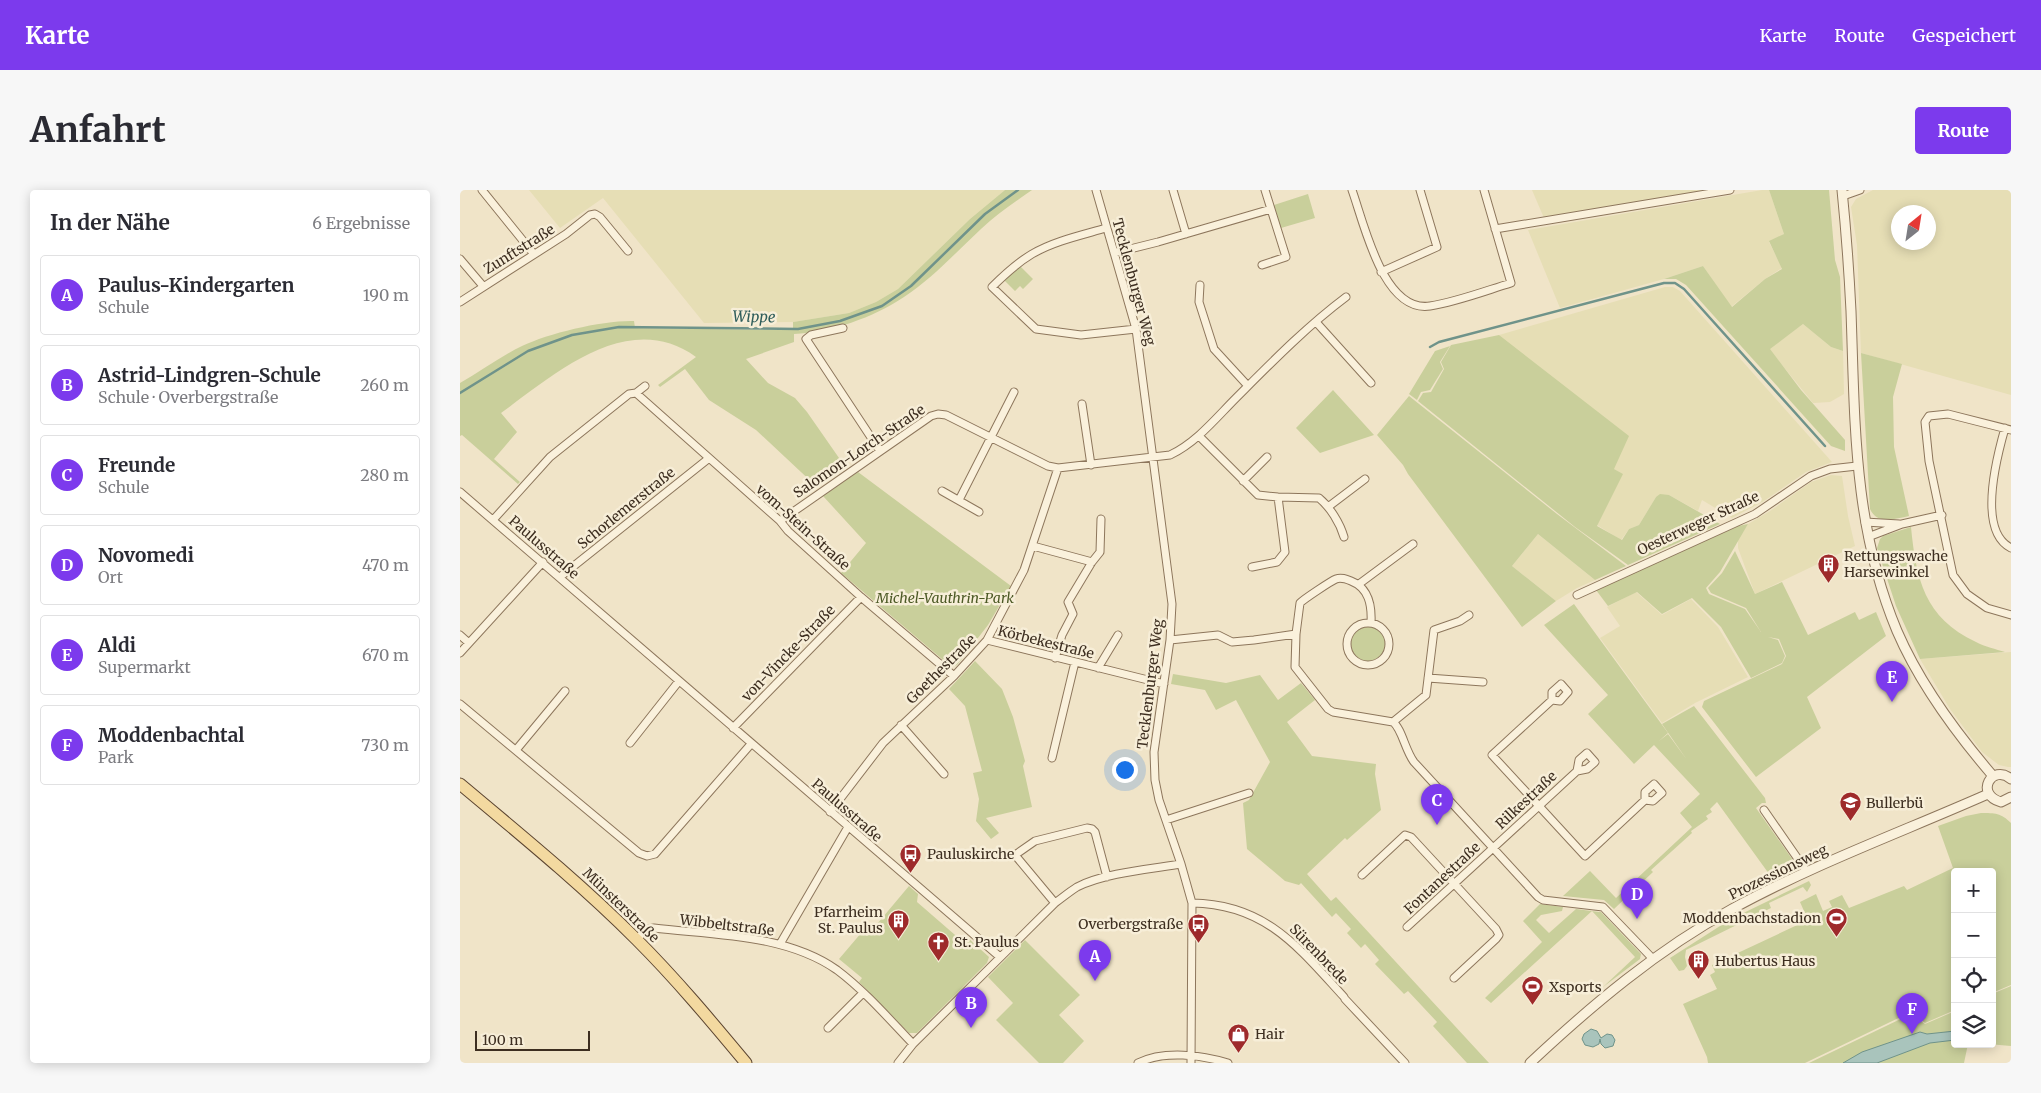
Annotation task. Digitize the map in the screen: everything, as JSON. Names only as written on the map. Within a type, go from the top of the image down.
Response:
[{"type":"main road","name":"Münsterstraße","points":[[460,784],[559,867],[636,939],[672,977],[746,1063]]},
{"type":"street","points":[[482,190],[533,253]]},
{"type":"street","name":"Tecklenburger Weg","points":[[1096,190],[1136,329],[1172,604],[1170,640],[1154,752],[1154,764],[1157,793],[1192,903],[1191,1060]]},
{"type":"street","points":[[1173,190],[1186,234]]},
{"type":"street","points":[[1262,265],[1286,257],[1265,190]]},
{"type":"street","points":[[1352,190],[1381,272],[1396,292],[1412,304],[1428,306],[1512,283],[1484,190]]},
{"type":"street","points":[[1381,272],[1437,247],[1420,190]]},
{"type":"street","points":[[1495,229],[1730,190]]},
{"type":"street","points":[[1860,190],[1842,193],[1851,310],[1857,466],[1868,537],[1887,603],[1897,631],[1912,662],[1937,701],[1993,776]]},
{"type":"street","points":[[1114,253],[1271,209]]},
{"type":"street","name":"Zunftstraße","points":[[460,302],[533,253],[566,234],[590,215],[595,214],[600,217],[628,251]]},
{"type":"street","points":[[1106,228],[1054,244],[1034,253],[1011,269],[992,286],[1036,329],[1081,335],[1105,334],[1136,329]]},
{"type":"street","points":[[460,259],[483,286]]},
{"type":"street","points":[[1200,285],[1199,302],[1214,349],[1248,386]]},
{"type":"street","name":"Salomon-Lorch-Straße","points":[[780,521],[931,416],[938,414],[946,415],[1048,466],[1058,468],[1170,455],[1183,449],[1199,436],[1248,386],[1316,322],[1346,297]]},
{"type":"street","points":[[1316,322],[1371,383]]},
{"type":"street","points":[[842,328],[811,335],[806,339],[880,451]]},
{"type":"street","points":[[493,520],[550,457],[629,394],[636,394],[645,386]]},
{"type":"street","points":[[959,500],[1014,392]]},
{"type":"street","name":"vom-Stein-Straße","points":[[636,394],[780,521],[788,531],[861,597],[954,676]]},
{"type":"street","points":[[1082,404],[1091,465]]},
{"type":"street","points":[[2011,548],[2007,546],[1997,533],[1992,510],[1993,475],[2008,429],[1948,414],[1929,416],[1925,422],[1926,441],[1953,575],[1967,594],[1987,608],[2011,615]]},
{"type":"street","points":[[1199,436],[1258,494],[1278,497],[1318,498],[1328,507],[1341,527],[1344,537]]},
{"type":"street","points":[[1243,481],[1267,457]]},
{"type":"street","name":"Schorlemerstraße","points":[[560,577],[708,459]]},
{"type":"street","name":"Oesterweger Straße","points":[[1577,595],[1755,514],[1811,476],[1830,469],[1857,466]]},
{"type":"street","name":"Goethestraße","points":[[830,812],[877,750],[954,676],[987,640],[1020,578],[1033,546],[1058,468]]},
{"type":"street","points":[[1328,507],[1365,479]]},
{"type":"street","points":[[942,490],[979,512]]},
{"type":"street","name":"Paulusstraße","points":[[460,492],[1000,958]]},
{"type":"street","points":[[1252,567],[1277,562],[1285,552],[1278,497]]},
{"type":"street","points":[[1868,537],[1902,524],[1942,514]]},
{"type":"street","points":[[1055,658],[1062,635],[1074,614],[1068,602],[1100,552],[1101,519]]},
{"type":"street","points":[[1865,522],[1902,524]]},
{"type":"street","points":[[1359,584],[1413,544]]},
{"type":"street","points":[[1033,546],[1092,562]]},
{"type":"street","points":[[460,653],[542,562]]},
{"type":"street","points":[[1371,623],[1372,610],[1370,601],[1359,584],[1338,578],[1300,603],[1296,634],[1295,667],[1328,710],[1393,722],[1399,728],[1407,752],[1414,762],[1538,897],[1543,900],[1603,907],[1653,959]]},
{"type":"street","name":"von-Vincke-Straße","points":[[733,728],[861,597]]},
{"type":"street","points":[[1393,722],[1424,699],[1427,691],[1434,630],[1460,621],[1469,615]]},
{"type":"street","points":[[1371,623],[1384,630],[1389,644],[1388,652],[1379,662],[1364,665],[1352,658],[1346,645],[1348,637],[1357,626],[1371,623]]},
{"type":"street","points":[[1170,640],[1218,634],[1232,642],[1296,634]]},
{"type":"street","points":[[460,635],[469,643]]},
{"type":"street","name":"Körbekestraße","points":[[1098,668],[1118,635]]},
{"type":"street","name":"Körbekestraße","points":[[987,640],[1164,684]]},
{"type":"street","points":[[1052,758],[1075,662]]},
{"type":"street","points":[[1428,678],[1483,682]]},
{"type":"street","points":[[630,743],[679,681]]},
{"type":"street","points":[[516,750],[565,691]]},
{"type":"street","points":[[1552,700],[1492,755],[1585,856],[1645,800]]},
{"type":"street","points":[[460,704],[639,853],[647,856],[655,854],[751,744]]},
{"type":"street","points":[[901,725],[944,774]]},
{"type":"street","name":"Rilkestraße","points":[[1493,848],[1577,771]]},
{"type":"street","points":[[2010,800],[2000,802],[1993,800],[1988,794],[1986,787],[1988,781],[1993,776],[2005,774],[2011,779]]},
{"type":"street","points":[[1166,820],[1250,793]]},
{"type":"street","name":"Prozessionsweg","points":[[1530,1063],[1602,998],[1653,959],[1732,909],[1807,872],[1988,794]]},
{"type":"street","points":[[1764,810],[1807,872]]},
{"type":"street","points":[[780,944],[848,827]]},
{"type":"street","points":[[1054,903],[1016,855],[1035,841],[1092,828],[1095,832],[1107,877]]},
{"type":"street","points":[[1362,875],[1405,835],[1411,837],[1496,929],[1499,935],[1454,978]]},
{"type":"street","name":"Fontanestraße","points":[[1407,927],[1493,848]]},
{"type":"street","points":[[898,1063],[914,1044],[1054,903],[1077,887],[1107,877],[1181,864]]},
{"type":"street","name":"Sürenbrede","points":[[1192,903],[1232,909],[1272,925],[1298,946],[1405,1063]]},
{"type":"street","name":"Wibbeltstraße","points":[[636,939],[648,929],[654,928],[780,944],[820,960],[836,970],[863,993],[914,1044]]},
{"type":"street","points":[[828,1028],[863,993]]},
{"type":"street","points":[[1138,1063],[1157,1057],[1191,1060],[1202,1057],[1228,1063]]},
{"type":"shaded area","points":[[529,190],[1005,190],[970,219],[898,289],[876,302],[849,313],[793,322],[704,323],[603,198],[560,228]]},
{"type":"shaded area","points":[[1532,190],[1707,190],[1544,218]]},
{"type":"shaded area","points":[[1769,190],[1784,234],[1769,242],[1782,268],[1765,279],[1731,307],[1703,266],[1560,308],[1528,230]]},
{"type":"shaded area","points":[[1873,190],[2011,190],[2011,395],[1861,353],[1857,245],[1851,207],[1856,199]]},
{"type":"shaded area","points":[[1665,287],[1673,287],[1680,291],[1832,462],[1806,472],[1764,501],[1732,518],[1702,500],[1698,511],[1669,495],[1656,497],[1639,525],[1629,529],[1621,540],[1597,525],[1622,474],[1614,469],[1499,335]]},
{"type":"shaded area","points":[[1803,324],[1831,347],[1843,351],[1844,394],[1830,402],[1813,403],[1769,349]]},
{"type":"shaded area","points":[[1831,475],[1842,476],[1855,546],[1755,594],[1738,548],[1738,539],[1748,524],[1811,482]]},
{"type":"shaded area","points":[[1538,534],[1595,580],[1556,601],[1512,566]]},
{"type":"shaded area","points":[[1636,592],[1662,615],[1691,599],[1718,627],[1748,677],[1695,703],[1662,723],[1600,638],[1620,626],[1607,607]]},
{"type":"shaded area","points":[[2011,652],[2011,767],[2008,767],[1999,765],[1982,752],[1950,709],[1920,659]]},
{"type":"green space","points":[[1005,190],[1032,190],[993,218],[915,290],[892,305],[851,323],[808,333],[794,334],[794,342],[746,359],[768,383],[795,398],[846,468],[817,487],[756,430],[709,400],[685,369],[660,387],[658,385],[696,357],[670,344],[644,340],[619,343],[593,352],[568,365],[501,413],[517,432],[494,459],[520,482],[518,484],[462,435],[460,436],[460,383],[506,354],[533,341],[592,325],[622,321],[634,321],[635,328],[793,330],[793,322],[849,313],[876,302],[898,289],[970,219]]},
{"type":"green space","points":[[1769,190],[1829,190],[1835,260],[1840,277],[1843,351],[1831,347],[1803,324],[1770,349],[1801,390],[1845,440],[1845,451],[1831,446],[1686,285],[1676,279],[1664,279],[1703,266],[1732,307],[1765,279],[1782,269],[1769,241],[1784,234]]},
{"type":"green space","points":[[1308,194],[1315,218],[1281,228],[1274,205]]},
{"type":"green space","points":[[1020,266],[1033,279],[1023,289],[1020,286],[1015,291],[1004,280]]},
{"type":"green space","points":[[1499,335],[1629,436],[1614,469],[1623,474],[1597,526],[1622,540],[1629,529],[1639,525],[1656,497],[1660,494],[1669,495],[1720,524],[1628,565],[1575,527],[1418,401],[1423,393],[1431,392],[1444,369],[1441,362],[1451,345]]},
{"type":"green space","points":[[1450,346],[1440,362],[1443,369],[1430,390],[1421,392],[1417,400],[1409,394],[1435,351]]},
{"type":"green space","points":[[1861,353],[1902,364],[1893,397],[1894,447],[1909,516],[1887,520],[1877,517],[1870,509]]},
{"type":"green space","points":[[1333,390],[1374,435],[1320,453],[1296,428]]},
{"type":"green space","points":[[1409,396],[1557,514],[1626,566],[1595,580],[1538,534],[1512,566],[1556,601],[1522,627],[1403,465],[1377,435]]},
{"type":"green space","name":"Michel-Vauthrin-Park","points":[[858,472],[1011,586],[988,625],[957,665],[953,667],[841,573],[866,543],[823,496]]},
{"type":"green space","points":[[1748,524],[1720,572],[1706,588],[1709,594],[1745,609],[1761,632],[1746,608],[1711,593],[1708,588],[1722,573],[1735,551],[1755,594],[1782,582],[1808,635],[1855,612],[1859,620],[1876,612],[1886,636],[1807,697],[1821,728],[1756,777],[1702,707],[1704,701],[1782,664],[1786,656],[1779,639],[1768,637],[1778,640],[1785,656],[1782,663],[1751,678],[1721,627],[1692,598],[1662,614],[1637,592],[1608,606],[1596,590],[1738,526]]},
{"type":"green space","points":[[1911,527],[1920,579],[1934,609],[1958,632],[1979,644],[2005,652],[1920,659],[1896,606],[1877,548],[1883,536]]},
{"type":"green space","points":[[1574,604],[1668,733],[1659,741],[1668,734],[1687,760],[1662,724],[1694,706],[1765,798],[1766,803],[1762,803],[1756,808],[1797,866],[1772,878],[1717,802],[1710,809],[1712,812],[1706,816],[1708,819],[1691,831],[1692,833],[1651,870],[1653,872],[1614,909],[1604,900],[1563,896],[1590,871],[1616,898],[1692,827],[1680,813],[1700,794],[1654,745],[1634,764],[1588,714],[1608,695],[1544,625]]},
{"type":"green space","points":[[1368,627],[1375,628],[1380,632],[1384,637],[1384,651],[1380,656],[1375,660],[1368,661],[1361,660],[1356,656],[1352,651],[1351,644],[1352,637],[1356,632],[1361,628]]},
{"type":"green space","points":[[975,661],[1002,689],[1013,717],[1025,761],[1023,766],[1032,807],[986,818],[999,833],[991,839],[976,821],[979,799],[973,773],[982,771],[965,706],[949,689]]},
{"type":"green space","points":[[1173,674],[1226,683],[1260,675],[1278,700],[1301,683],[1315,700],[1287,722],[1312,756],[1376,764],[1375,774],[1381,810],[1347,840],[1345,838],[1307,874],[1331,901],[1336,897],[1489,1063],[1467,1063],[1433,1026],[1437,1022],[1408,991],[1404,994],[1375,964],[1379,960],[1365,944],[1361,948],[1347,933],[1351,929],[1336,913],[1332,917],[1301,883],[1299,885],[1285,881],[1247,849],[1243,803],[1249,800],[1270,762],[1236,700],[1216,710],[1205,690],[1171,684]]},
{"type":"green space","points":[[1981,813],[1998,814],[2011,823],[2011,985],[1996,991],[1996,868],[1953,868],[1938,826]]},
{"type":"green space","points":[[1951,869],[1951,1012],[1925,1023],[1911,1012],[1805,1063],[1708,1063],[1683,1004],[1717,989],[1710,975],[1715,972],[1712,965],[1808,920],[1800,902],[1816,894],[1823,911],[1832,907],[1829,901],[1842,895],[1849,908],[1904,886],[1907,890]]},
{"type":"green space","points":[[1809,881],[1811,885],[1807,892],[1803,887],[1769,903],[1771,908],[1686,950],[1687,966],[1684,970],[1679,971],[1670,958],[1731,919]]},
{"type":"green space","points":[[909,886],[918,894],[917,902],[962,941],[967,937],[989,957],[987,963],[917,1033],[909,1033],[859,982],[862,978],[839,959],[862,932],[867,936]]},
{"type":"green space","points":[[1540,904],[1563,907],[1562,911],[1541,915],[1536,920],[1549,933],[1576,909],[1592,911],[1491,1003],[1485,998],[1542,942],[1523,921]]},
{"type":"green space","points":[[1592,911],[1601,912],[1641,954],[1640,959],[1603,987],[1635,957]]},
{"type":"green space","points":[[1025,940],[1080,995],[1059,1015],[1084,1041],[1063,1063],[1039,1063],[996,1020],[1013,1003],[988,977]]},
{"type":"green space","points":[[2011,986],[2011,1046],[1996,1045],[1996,992]]},
{"type":"green space","points":[[1951,1013],[1951,1048],[1967,1048],[1964,1063],[1809,1063],[1911,1014],[1925,1024]]},
{"type":"water","points":[[1591,1029],[1597,1031],[1601,1038],[1607,1034],[1612,1035],[1615,1040],[1613,1046],[1605,1048],[1601,1044],[1600,1039],[1599,1044],[1593,1047],[1585,1045],[1582,1039],[1584,1034]]},
{"type":"water","points":[[1951,1031],[1951,1040],[1930,1043],[1877,1063],[1843,1063],[1862,1052],[1920,1032],[1927,1034]]},
{"type":"waterway","name":"Wippe","points":[[460,393],[528,351],[572,335],[619,327],[798,329],[840,321],[882,306],[911,286],[985,214],[1018,190]]},
{"type":"waterway","points":[[1430,347],[1439,342],[1664,283],[1675,283],[1684,289],[1825,446]]},
{"type":"place","name":"Rettungswache Harsewinkel","points":[[1828,583]]},
{"type":"place","name":"Aldi","points":[[1892,702]]},
{"type":"place","name":"Bullerbü","points":[[1850,822]]},
{"type":"place","name":"Freunde","points":[[1437,825]]},
{"type":"place","name":"Pauluskirche","points":[[911,873]]},
{"type":"place","name":"Novomedi","points":[[1637,919]]},
{"type":"place","name":"Moddenbachstadion","points":[[1837,937]]},
{"type":"place","name":"Pfarrheim St. Paulus","points":[[899,939]]},
{"type":"place","name":"Overbergstraße","points":[[1199,943]]},
{"type":"place","name":"St. Paulus","points":[[938,961]]},
{"type":"place","name":"Hubertus Haus","points":[[1699,980]]},
{"type":"place","name":"Paulus-Kindergarten","points":[[1095,981]]},
{"type":"place","name":"Xsports","points":[[1533,1006]]},
{"type":"place","name":"Astrid-Lindgren-Schule","points":[[971,1028]]},
{"type":"place","name":"Moddenbachtal","points":[[1912,1034]]},
{"type":"place","name":"Hair","points":[[1239,1053]]}]
